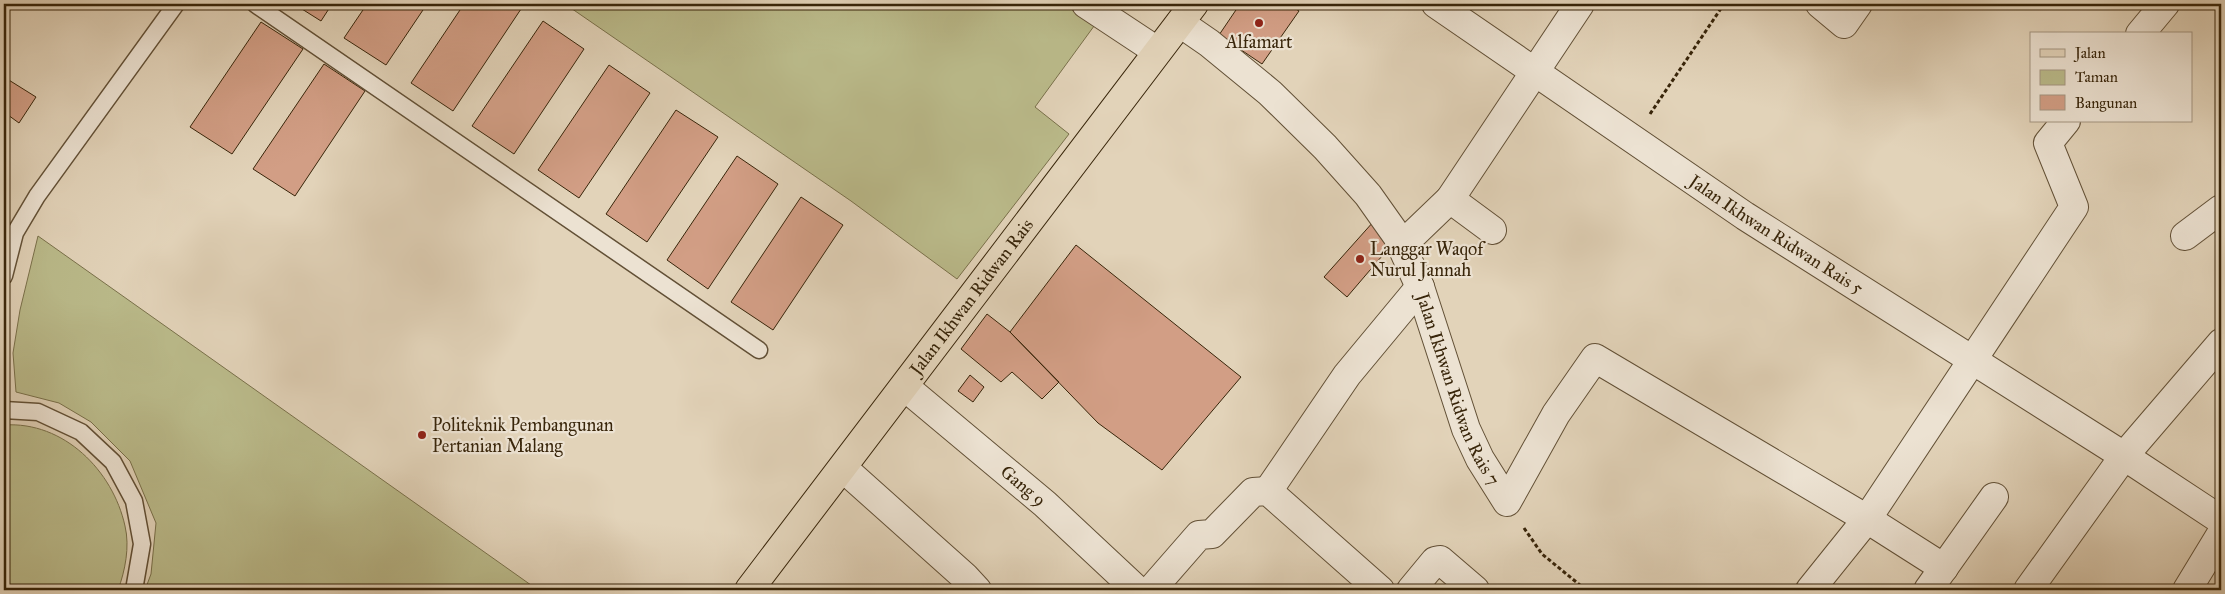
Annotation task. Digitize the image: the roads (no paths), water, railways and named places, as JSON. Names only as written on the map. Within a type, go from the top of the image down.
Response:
[{"type":"main road","name":"Jalan Ikhwan Ridwan Rais","points":[[749,590],[905,387],[1187,13]]},
{"type":"street","points":[[1086,4],[1157,52]]},
{"type":"street","name":"Jalan Ikhwan Ridwan Rais 5","points":[[1436,4],[1745,216],[2124,456],[2221,520]]},
{"type":"street","points":[[1401,246],[1450,199],[1580,4]]},
{"type":"street","points":[[1820,4],[1844,24],[1858,4]]},
{"type":"street","points":[[2142,32],[2165,4]]},
{"type":"street","name":"Jalan Ikhwan Ridwan Rais 7","points":[[1187,13],[1210,43],[1270,92],[1325,147],[1368,195],[1401,246],[1420,287],[1466,429],[1480,459],[1507,502],[1556,414],[1595,358],[1867,519]]},
{"type":"street","points":[[1810,590],[1867,519],[2074,207],[2048,143],[2065,122]]},
{"type":"street","points":[[1450,199],[1492,230]]},
{"type":"street","points":[[2185,236],[2221,209]]},
{"type":"street","points":[[1268,491],[1347,374],[1420,287]]},
{"type":"street","points":[[2028,590],[2124,456],[2221,343]]},
{"type":"street","name":"Gang 9","points":[[905,387],[1045,504],[1137,590]]},
{"type":"street","points":[[843,468],[965,577],[976,590]]},
{"type":"street","points":[[1151,590],[1198,535],[1212,534],[1254,492],[1268,491],[1380,590]]},
{"type":"street","points":[[1928,590],[1994,497]]},
{"type":"street","points":[[1867,519],[1944,568]]},
{"type":"street","points":[[2187,590],[2221,534]]},
{"type":"street","points":[[1410,590],[1435,561],[1440,560],[1475,590]]},
{"type":"lane","points":[[4,276],[15,233],[37,196],[176,4]]},
{"type":"lane","points":[[255,4],[759,350]]},
{"type":"lane","points":[[4,410],[38,412],[81,432],[113,462],[134,501],[142,544],[134,590]]},
{"type":"place","name":"Alfamart","points":[[1259,23]]},
{"type":"place","name":"Langgar Waqof Nurul Jannah","points":[[1360,259]]},
{"type":"place","name":"Politeknik Pembangunan Pertanian Malang","points":[[422,435]]}]
